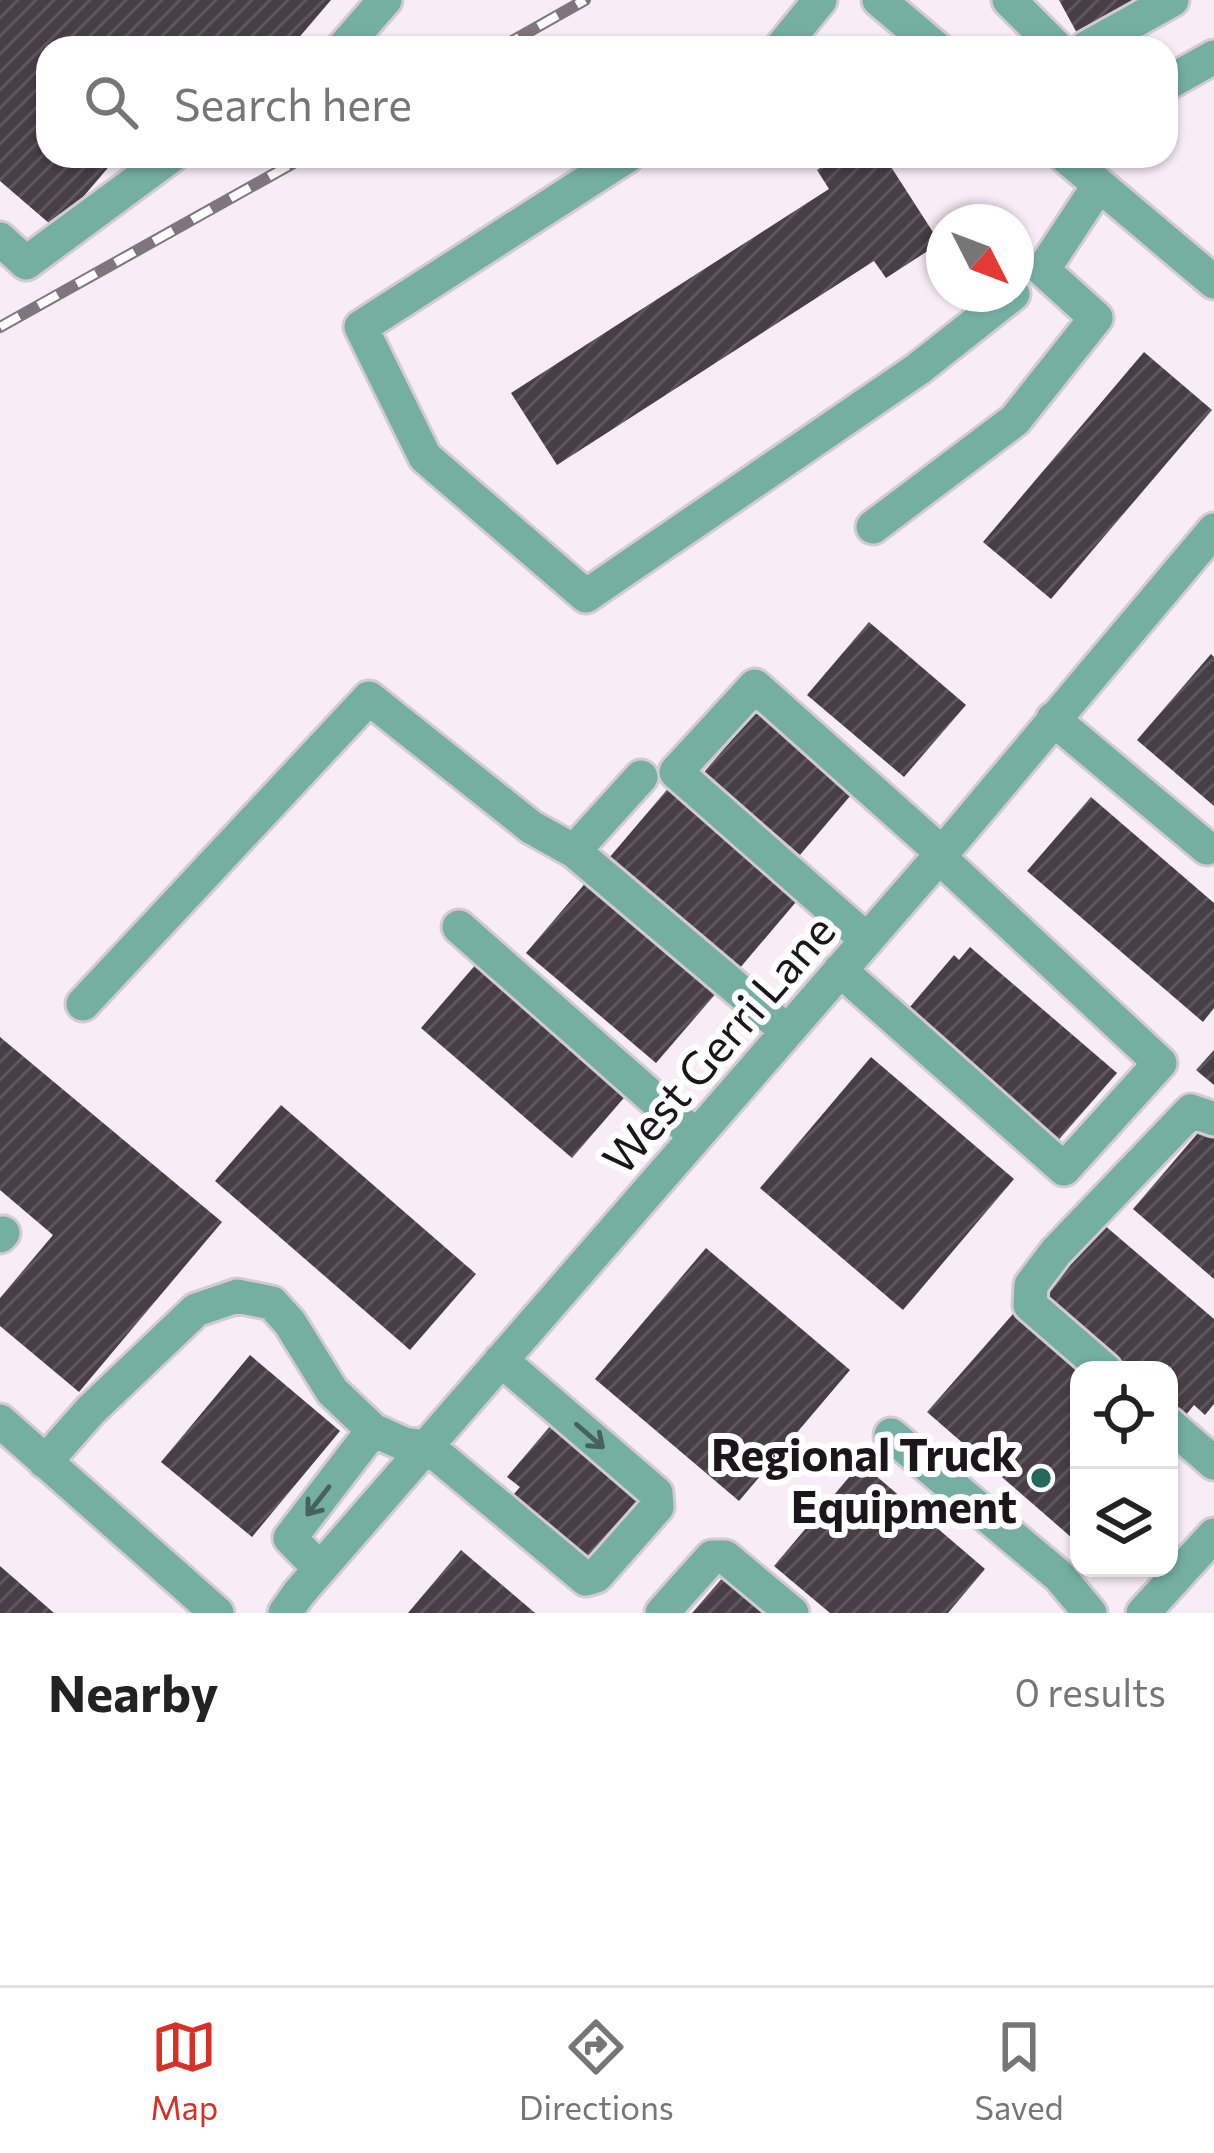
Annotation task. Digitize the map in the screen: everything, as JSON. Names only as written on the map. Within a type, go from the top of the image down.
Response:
[{"type":"street","points":[[354,36],[385,0]]},
{"type":"street","points":[[792,36],[820,0]]},
{"type":"street","points":[[879,0],[922,36]]},
{"type":"street","points":[[1009,0],[1046,36]]},
{"type":"street","points":[[1108,36],[1172,0]]},
{"type":"street","points":[[1178,77],[1214,57]]},
{"type":"street","points":[[0,239],[26,263],[155,168]]},
{"type":"street","points":[[608,168],[362,327],[425,457],[586,596],[918,369],[990,312]]},
{"type":"street","points":[[1079,168],[1214,282]]},
{"type":"street","points":[[1034,277],[1099,185]]},
{"type":"street","points":[[873,527],[1015,420],[1096,318],[1043,270]]},
{"type":"street","name":"West Gerri Lane","points":[[285,1613],[940,855],[1214,530]]},
{"type":"street","points":[[840,970],[1064,1169],[1160,1063],[755,686],[676,772],[867,940]]},
{"type":"street","points":[[83,1004],[369,698],[532,827],[574,851],[787,1031]]},
{"type":"street","points":[[1053,719],[1207,848]]},
{"type":"street","points":[[574,851],[640,777]]},
{"type":"street","points":[[459,927],[696,1136]]},
{"type":"street","points":[[1095,1361],[1030,1305],[1031,1286],[1056,1252],[1191,1112],[1214,1119]]},
{"type":"street","points":[[46,1462],[91,1410],[196,1310],[237,1296],[272,1303],[290,1323],[332,1391],[373,1430],[404,1444],[428,1447],[586,1579],[596,1576],[657,1507],[656,1493],[501,1360]]},
{"type":"street","points":[[0,1421],[217,1613]]},
{"type":"street","points":[[320,1569],[290,1538],[373,1430]]},
{"type":"street","points":[[1178,1432],[1214,1462]]},
{"type":"street","points":[[891,1435],[1059,1576],[1090,1613]]},
{"type":"street","points":[[1143,1613],[1214,1535]]},
{"type":"street","points":[[662,1613],[712,1557],[725,1557],[792,1613]]},
{"type":"building","points":[[0,0],[331,0],[300,36],[36,36],[36,168],[108,168],[66,217],[50,224],[0,181]]},
{"type":"building","points":[[1059,0],[1141,0],[1078,35]]},
{"type":"building","points":[[820,168],[892,168],[926,221],[926,252],[886,278],[874,261],[557,465],[511,393],[829,189]]},
{"type":"building","points":[[1144,352],[1212,410],[1051,599],[983,542]]},
{"type":"building","points":[[869,622],[966,705],[904,777],[807,695]]},
{"type":"building","points":[[1211,654],[1214,657],[1214,806],[1137,740]]},
{"type":"building","points":[[766,700],[862,782],[800,855],[704,772]]},
{"type":"building","points":[[671,785],[801,896],[739,969],[609,858]]},
{"type":"building","points":[[1091,797],[1214,903],[1214,1008],[1203,1022],[1027,871]]},
{"type":"building","points":[[588,880],[718,991],[656,1063],[526,953]]},
{"type":"building","points":[[970,947],[1117,1073],[1055,1144],[904,1014],[954,955],[959,960]]},
{"type":"building","points":[[483,956],[635,1085],[572,1158],[421,1028]]},
{"type":"building","points":[[0,1037],[222,1222],[79,1392],[0,1326],[0,1298],[53,1235],[0,1190]]},
{"type":"building","points":[[1214,1050],[1214,1085],[1196,1070]]},
{"type":"building","points":[[871,1057],[1014,1179],[903,1310],[760,1188]]},
{"type":"building","points":[[281,1105],[476,1274],[410,1350],[215,1181]]},
{"type":"building","points":[[1209,1120],[1214,1124],[1214,1279],[1133,1209]]},
{"type":"building","points":[[1103,1224],[1214,1319],[1214,1404],[1205,1415],[1194,1405],[1185,1416],[1178,1410],[1178,1361],[1120,1361],[1043,1295]]},
{"type":"building","points":[[706,1248],[850,1370],[739,1501],[595,1379]]},
{"type":"building","name":"Regional Truck Equipment","points":[[1019,1307],[1082,1361],[1070,1361],[1070,1536],[927,1412]]},
{"type":"building","points":[[250,1355],[340,1431],[252,1537],[161,1462]]},
{"type":"building","points":[[557,1418],[651,1498],[589,1571],[507,1502],[520,1487],[507,1477]]},
{"type":"building","points":[[861,1463],[985,1569],[948,1613],[830,1613],[774,1566]]},
{"type":"building","points":[[461,1550],[535,1613],[408,1613]]},
{"type":"building","points":[[0,1566],[54,1613],[0,1613]]},
{"type":"building","points":[[731,1568],[783,1613],[692,1613]]},
{"type":"railway","points":[[521,36],[585,0]]},
{"type":"railway","points":[[0,327],[285,168]]},
{"type":"place","name":"Regional Truck Equipment","points":[[1041,1478]]}]
